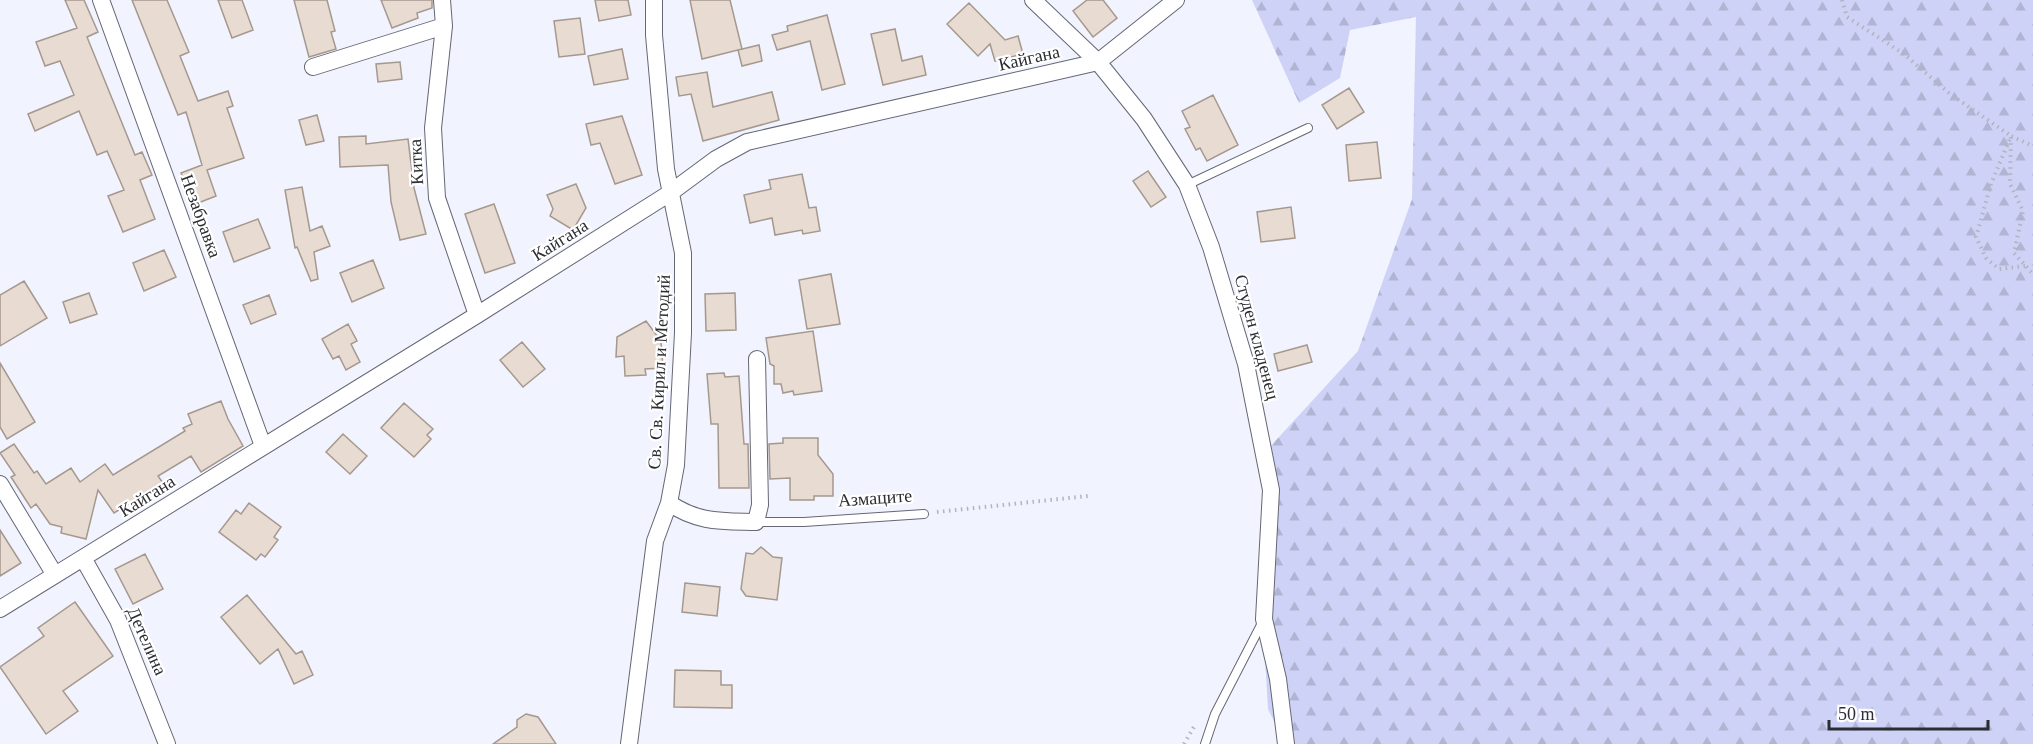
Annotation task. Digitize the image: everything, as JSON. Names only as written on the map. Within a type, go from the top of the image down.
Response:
[{"type":"street","name":"Незабравка","points":[[101,0],[263,446]]},
{"type":"street","name":"Китка","points":[[442,0],[444,26],[434,128],[438,198],[477,315]]},
{"type":"street","name":"Св. Св. Кирил и Методий","points":[[629,744],[655,540],[669,503],[676,465],[683,333],[683,253],[670,193],[654,35],[654,0]]},
{"type":"street","name":"Студен кладенец","points":[[1033,0],[1098,62],[1144,119],[1187,184],[1233,314],[1260,425],[1271,490],[1264,619],[1278,680],[1286,744]]},
{"type":"street","name":"Кайгана","points":[[0,609],[477,315],[670,193],[716,159],[747,142],[1098,62],[1173,1]]},
{"type":"street","points":[[313,67],[444,26]]},
{"type":"street","points":[[756,522],[760,505],[757,359]]},
{"type":"street","points":[[0,484],[55,575]]},
{"type":"street","name":"Азмаците","points":[[669,503],[686,515],[700,520],[756,522]]},
{"type":"street","name":"Детелина","points":[[83,558],[118,620],[167,744]]},
{"type":"lane","points":[[1187,184],[1308,128]]},
{"type":"lane","name":"Азмаците","points":[[756,522],[804,522],[924,514]]},
{"type":"lane","points":[[1205,744],[1215,714],[1264,619]]},
{"type":"path","points":[[1842,0],[1847,17],[1904,54],[1950,94],[2011,136],[2033,146]]},
{"type":"path","points":[[2011,136],[2010,184],[2023,211],[2014,253],[2033,274]]},
{"type":"path","points":[[2011,136],[1991,184],[1976,237],[1986,258],[1999,269],[2026,266]]},
{"type":"path","name":"Азмаците","points":[[924,514],[1088,496]]},
{"type":"green space","points":[[1252,0],[2033,0],[2033,744],[1285,744],[1268,709],[1261,589],[1267,450],[1358,351],[1412,199],[1416,17],[1350,30],[1340,78],[1299,103]]},
{"type":"building","points":[[65,0],[84,0],[98,32],[87,37],[135,155],[142,152],[152,175],[140,180],[155,219],[123,232],[108,196],[124,190],[107,151],[97,155],[79,111],[35,131],[28,114],[74,95],[60,61],[45,66],[36,42],[77,28]]},
{"type":"building","points":[[132,0],[167,0],[189,52],[180,56],[198,101],[228,91],[233,106],[227,108],[244,158],[207,170],[216,196],[193,205],[181,173],[202,165],[186,112],[178,115]]},
{"type":"building","points":[[218,0],[242,0],[253,30],[232,38]]},
{"type":"building","points":[[294,0],[327,0],[335,31],[331,32],[336,49],[309,57]]},
{"type":"building","points":[[381,0],[432,0],[432,8],[417,13],[418,18],[392,28]]},
{"type":"building","points":[[595,0],[628,0],[631,15],[599,21]]},
{"type":"building","points":[[690,0],[730,0],[742,49],[702,59]]},
{"type":"building","points":[[1087,0],[1103,0],[1117,18],[1093,37],[1073,11]]},
{"type":"building","points":[[969,3],[1005,40],[1018,36],[1023,54],[995,61],[990,44],[978,56],[947,24]]},
{"type":"building","points":[[827,15],[845,84],[822,90],[810,41],[777,50],[772,35],[788,31],[787,26]]},
{"type":"building","points":[[580,18],[585,54],[559,57],[554,21]]},
{"type":"building","points":[[895,29],[902,61],[922,56],[926,75],[883,85],[871,34]]},
{"type":"building","points":[[759,45],[762,61],[742,66],[738,50]]},
{"type":"building","points":[[622,49],[628,79],[594,85],[588,56]]},
{"type":"building","points":[[400,62],[402,79],[378,82],[376,64]]},
{"type":"building","points":[[707,72],[713,107],[772,92],[779,120],[703,141],[691,94],[679,96],[676,77]]},
{"type":"building","points":[[1349,88],[1364,112],[1337,129],[1322,105]]},
{"type":"building","points":[[1213,95],[1238,145],[1207,161],[1200,148],[1196,150],[1185,129],[1190,127],[1182,111]]},
{"type":"building","points":[[317,115],[324,141],[306,145],[299,120]]},
{"type":"building","points":[[622,116],[642,175],[615,184],[600,143],[591,145],[586,124]]},
{"type":"building","points":[[366,136],[366,144],[408,139],[414,188],[426,234],[400,240],[391,202],[388,165],[340,167],[339,137]]},
{"type":"building","points":[[1377,142],[1381,178],[1349,181],[1346,145]]},
{"type":"building","points":[[1148,171],[1166,197],[1151,207],[1133,181]]},
{"type":"building","points":[[802,174],[809,208],[816,207],[820,231],[803,234],[802,230],[775,235],[772,218],[750,223],[744,195],[771,189],[769,180]]},
{"type":"building","points":[[576,184],[586,208],[573,230],[550,216],[553,209],[547,195]]},
{"type":"building","points":[[302,187],[310,231],[322,226],[330,246],[314,252],[318,279],[311,281],[297,247],[295,248],[285,190]]},
{"type":"building","points":[[494,204],[515,263],[485,273],[465,214]]},
{"type":"building","points":[[1291,207],[1295,238],[1261,242],[1257,212]]},
{"type":"building","points":[[258,219],[270,248],[234,262],[223,232]]},
{"type":"building","points":[[164,250],[176,277],[144,291],[133,263]]},
{"type":"building","points":[[373,260],[384,288],[352,302],[340,273]]},
{"type":"building","points":[[831,274],[840,324],[807,329],[799,280]]},
{"type":"building","points":[[24,281],[47,318],[0,346],[0,295]]},
{"type":"building","points":[[89,293],[97,314],[70,323],[63,302]]},
{"type":"building","points":[[735,293],[736,330],[706,331],[705,294]]},
{"type":"building","points":[[269,295],[276,314],[251,324],[243,305]]},
{"type":"building","points":[[646,321],[661,341],[663,368],[645,369],[646,375],[625,376],[624,356],[616,357],[617,337]]},
{"type":"building","points":[[348,324],[357,341],[351,344],[360,362],[346,370],[339,356],[333,359],[322,339]]},
{"type":"building","points":[[813,331],[822,391],[794,395],[793,391],[783,393],[781,384],[774,384],[774,366],[770,364],[766,338]]},
{"type":"building","points":[[522,342],[545,369],[523,387],[500,360]]},
{"type":"building","points":[[1307,345],[1312,362],[1278,371],[1274,354]]},
{"type":"building","points":[[0,363],[35,422],[7,439],[0,427]]},
{"type":"building","points":[[724,373],[725,377],[739,376],[744,444],[748,444],[749,488],[719,488],[718,424],[711,424],[707,374]]},
{"type":"building","points":[[221,401],[243,446],[201,472],[191,456],[158,476],[163,483],[114,513],[98,490],[86,539],[61,533],[62,527],[50,524],[36,504],[31,508],[11,477],[15,475],[0,453],[14,444],[34,473],[37,471],[46,484],[71,468],[80,482],[105,464],[113,475],[185,431],[183,428],[192,424],[188,414]]},
{"type":"building","points":[[404,403],[433,429],[427,435],[431,439],[414,457],[381,428]]},
{"type":"building","points":[[343,434],[367,456],[350,474],[326,452]]},
{"type":"building","points":[[783,438],[818,438],[818,455],[833,474],[833,496],[814,496],[814,500],[790,500],[790,478],[770,479],[769,444],[783,443]]},
{"type":"building","points":[[249,503],[281,527],[274,537],[278,540],[265,557],[261,554],[256,560],[219,532],[236,510],[241,514]]},
{"type":"building","points":[[0,530],[21,563],[0,576]]},
{"type":"building","points":[[761,547],[773,557],[782,558],[777,600],[746,596],[741,589],[746,553],[753,554]]},
{"type":"building","points":[[145,554],[163,589],[133,604],[115,569]]},
{"type":"building","points":[[685,583],[720,587],[717,616],[682,612]]},
{"type":"building","points":[[247,595],[296,654],[302,651],[313,675],[294,684],[278,649],[260,664],[221,617]]},
{"type":"building","points":[[75,602],[113,656],[63,691],[78,711],[46,734],[0,667],[44,636],[38,628]]},
{"type":"building","points":[[675,670],[721,671],[721,685],[732,685],[732,708],[674,707]]},
{"type":"building","points":[[526,714],[538,717],[556,744],[493,744],[517,727],[517,720]]}]
